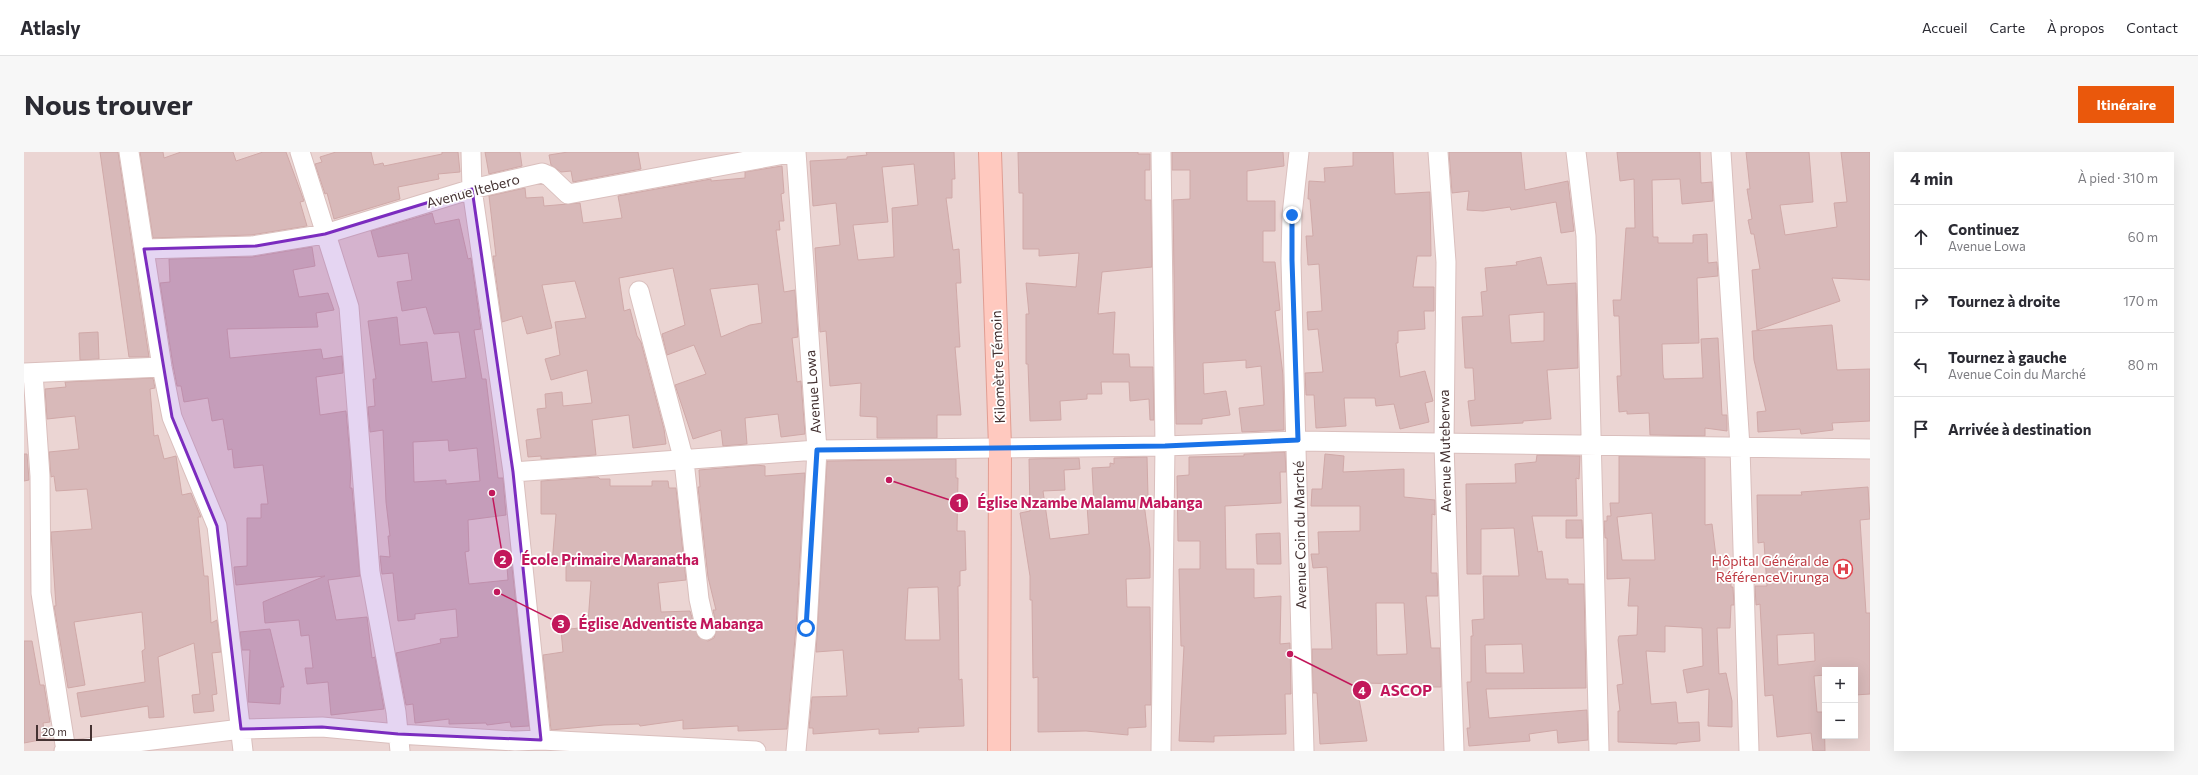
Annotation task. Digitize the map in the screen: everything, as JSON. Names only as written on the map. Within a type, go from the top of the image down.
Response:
[{"type":"main road","name":"Kilomètre Témoin","points":[[990,152],[1000,447],[999,751]]},
{"type":"street","points":[[129,152],[162,368],[172,417],[217,526],[242,729],[243,751]]},
{"type":"street","points":[[300,152],[350,312],[370,572],[396,712],[399,743]]},
{"type":"street","points":[[471,152],[472,189],[513,472],[541,740]]},
{"type":"street","name":"Avenue Itebero","points":[[144,249],[252,246],[325,234],[472,189],[542,173],[549,176],[565,193],[571,193],[795,152]]},
{"type":"street","name":"Avenue Lowa","points":[[795,152],[817,450],[806,628],[796,751]]},
{"type":"street","points":[[1161,751],[1165,446],[1162,152]]},
{"type":"street","name":"Avenue Coin du Marché","points":[[1299,152],[1292,215],[1292,260],[1298,440],[1304,751]]},
{"type":"street","name":"Avenue Muteberwa","points":[[1438,152],[1446,262],[1444,444],[1454,751]]},
{"type":"street","points":[[1576,152],[1586,236],[1599,751]]},
{"type":"street","points":[[1721,152],[1740,447],[1749,751]]},
{"type":"street","points":[[638,291],[684,461],[699,599],[706,630]]},
{"type":"street","points":[[162,368],[28,373],[40,476],[41,593],[66,751],[242,729],[322,727],[399,743],[516,746],[541,740],[756,751]]},
{"type":"street","points":[[513,472],[684,461],[817,450],[1165,446],[1298,440],[1444,444],[1592,443],[1870,449]]},
{"type":"highlighted area","points":[[472,189],[513,472],[541,740],[398,734],[322,727],[241,729],[217,526],[172,417],[144,249],[256,246],[325,234]]},
{"type":"shaded area","points":[[24,152],[1870,152],[1870,751],[24,751]]},
{"type":"building","points":[[100,152],[118,152],[149,357],[129,357]]},
{"type":"building","points":[[140,152],[163,152],[164,158],[181,152],[233,152],[236,161],[263,152],[286,152],[304,201],[300,202],[307,226],[251,235],[153,238]]},
{"type":"building","points":[[336,152],[371,152],[374,165],[383,163],[384,166],[442,154],[442,152],[458,152],[460,172],[438,174],[439,179],[398,187],[400,199],[334,219],[327,193],[325,194],[315,164],[322,162],[320,157]]},
{"type":"building","points":[[485,152],[520,152],[522,166],[489,174]]},
{"type":"building","points":[[568,152],[638,152],[641,169],[573,182],[571,171],[561,172],[551,165],[549,155]]},
{"type":"building","points":[[866,152],[954,152],[955,179],[952,179],[952,198],[946,198],[953,250],[959,249],[961,283],[956,283],[960,347],[955,347],[961,415],[937,415],[937,438],[877,438],[877,417],[860,416],[861,383],[830,386],[826,331],[820,332],[815,248],[840,245],[836,203],[813,206],[810,161],[847,159],[847,157],[867,155]],"holes":[[[914,164],[918,205],[892,208],[894,257],[858,260],[853,225],[888,222],[882,167]]]},
{"type":"building","points":[[1018,152],[1138,152],[1138,154],[1150,154],[1150,170],[1145,170],[1145,200],[1151,200],[1152,267],[1102,272],[1098,314],[1115,312],[1113,354],[1129,354],[1130,367],[1153,367],[1154,420],[1150,420],[1149,399],[1130,401],[1129,382],[1101,382],[1102,394],[1087,394],[1087,399],[1060,401],[1061,420],[1030,421],[1028,364],[1026,364],[1026,314],[1029,314],[1026,283],[1076,287],[1079,253],[1039,256],[1039,249],[1023,249],[1023,193],[1019,193]]},
{"type":"building","points":[[1172,152],[1283,152],[1284,166],[1247,171],[1247,201],[1275,201],[1275,231],[1263,231],[1263,262],[1275,262],[1280,310],[1275,311],[1283,375],[1284,430],[1242,432],[1239,408],[1264,405],[1261,366],[1246,368],[1246,360],[1203,363],[1204,394],[1226,391],[1230,415],[1202,419],[1202,424],[1176,424],[1173,200],[1190,199],[1190,170],[1172,170]]},
{"type":"building","points":[[1353,152],[1393,152],[1395,194],[1430,192],[1431,256],[1417,256],[1413,287],[1434,287],[1434,311],[1424,311],[1425,329],[1398,331],[1398,343],[1396,343],[1400,377],[1425,371],[1433,401],[1425,403],[1429,422],[1400,429],[1394,404],[1376,406],[1375,398],[1344,398],[1346,426],[1316,428],[1314,395],[1306,395],[1305,373],[1323,372],[1318,329],[1308,330],[1307,312],[1322,311],[1319,264],[1308,265],[1306,236],[1313,236],[1310,199],[1308,199],[1309,181],[1325,182],[1324,168],[1353,166]]},
{"type":"building","points":[[1449,152],[1521,152],[1525,190],[1568,181],[1574,231],[1561,233],[1556,202],[1511,210],[1510,207],[1483,211],[1467,210],[1469,191],[1452,193]]},
{"type":"building","points":[[1617,152],[1700,152],[1701,183],[1712,182],[1713,201],[1682,204],[1680,179],[1652,180],[1653,237],[1658,237],[1658,243],[1693,243],[1693,235],[1707,234],[1708,263],[1717,262],[1718,276],[1697,278],[1699,343],[1662,344],[1663,374],[1664,379],[1703,378],[1701,339],[1718,338],[1722,415],[1727,415],[1727,431],[1705,428],[1705,436],[1650,435],[1649,413],[1627,414],[1627,411],[1619,412],[1617,376],[1621,376],[1619,316],[1614,316],[1613,300],[1621,300],[1626,228],[1635,228],[1634,179],[1620,181]]},
{"type":"building","points":[[1746,152],[1809,152],[1813,202],[1780,205],[1785,235],[1837,227],[1834,203],[1847,202],[1841,152],[1870,152],[1870,280],[1832,278],[1840,301],[1757,330],[1752,270],[1760,269],[1754,234],[1751,234],[1748,220],[1752,219],[1747,189],[1750,189]]},
{"type":"building","points":[[782,166],[784,193],[781,194],[784,221],[779,221],[780,230],[776,230],[784,292],[795,290],[798,337],[792,338],[797,382],[801,381],[805,434],[781,437],[778,414],[745,418],[747,444],[723,446],[721,430],[693,439],[675,385],[706,374],[694,345],[667,355],[662,334],[685,325],[673,268],[619,278],[624,311],[630,309],[637,336],[641,342],[664,429],[666,444],[633,448],[629,415],[592,420],[596,455],[541,459],[541,456],[528,457],[526,440],[541,438],[537,409],[546,408],[545,394],[562,392],[563,406],[592,403],[587,370],[551,380],[545,359],[560,355],[555,322],[586,318],[575,281],[542,285],[552,328],[527,334],[522,316],[502,322],[493,256],[496,256],[489,196],[525,188],[526,198],[543,197],[544,206],[580,203],[583,223],[622,218],[618,196],[711,179],[711,181],[745,178],[745,172]],"holes":[[[758,284],[762,323],[750,325],[721,337],[710,289]]]},
{"type":"building","points":[[432,213],[435,224],[459,219],[468,259],[471,258],[481,329],[474,330],[482,379],[486,379],[498,478],[503,478],[506,515],[468,520],[469,551],[465,552],[469,584],[508,580],[507,567],[512,567],[529,726],[511,727],[510,722],[487,725],[486,723],[449,724],[449,719],[415,723],[413,704],[406,705],[396,653],[441,643],[440,639],[458,637],[456,609],[415,614],[415,619],[398,621],[393,573],[382,574],[380,556],[390,557],[388,536],[390,536],[386,502],[383,430],[370,432],[368,407],[375,406],[373,379],[376,379],[368,321],[397,317],[400,345],[427,342],[432,382],[466,378],[459,332],[434,334],[426,307],[402,311],[397,282],[412,280],[408,253],[378,257],[371,231]],"holes":[[[448,440],[449,451],[477,448],[480,481],[446,484],[446,480],[414,482],[413,442]]]},
{"type":"building","points":[[312,247],[315,266],[293,270],[299,297],[328,293],[334,310],[316,313],[318,327],[227,329],[230,358],[321,349],[323,359],[342,356],[343,373],[316,377],[320,415],[346,411],[351,467],[350,488],[352,488],[360,576],[328,580],[336,620],[367,617],[372,658],[375,657],[384,709],[331,715],[328,682],[307,684],[305,668],[313,668],[309,635],[301,636],[299,620],[265,623],[263,602],[325,576],[236,585],[234,567],[247,566],[247,518],[261,518],[261,504],[268,504],[263,465],[234,468],[232,449],[228,450],[223,419],[212,421],[208,398],[184,402],[181,386],[177,386],[160,283],[170,282],[169,259],[252,257]]},
{"type":"building","points":[[1541,257],[1547,285],[1576,283],[1578,368],[1547,370],[1551,419],[1523,421],[1523,423],[1471,426],[1468,401],[1475,400],[1473,368],[1465,368],[1462,317],[1483,316],[1481,292],[1487,291],[1485,268],[1517,265],[1516,262]],"holes":[[[1544,312],[1544,341],[1511,343],[1509,315]]]},
{"type":"building","points":[[1832,325],[1837,370],[1870,369],[1870,421],[1832,423],[1833,430],[1801,434],[1800,429],[1758,432],[1757,412],[1766,411],[1754,360],[1752,331]]},
{"type":"building","points":[[98,332],[99,359],[80,360],[79,333]]},
{"type":"building","points":[[153,378],[155,388],[150,389],[154,436],[158,435],[164,459],[176,456],[182,495],[191,493],[201,517],[198,517],[204,576],[208,576],[211,623],[217,620],[221,652],[212,653],[217,694],[212,695],[214,711],[194,713],[192,695],[200,694],[194,643],[158,657],[164,717],[149,718],[148,706],[81,717],[77,693],[145,682],[142,651],[145,649],[142,612],[74,622],[85,685],[68,688],[54,606],[56,606],[51,532],[92,529],[87,489],[56,491],[54,476],[51,477],[49,452],[79,449],[75,416],[47,419],[45,389],[66,387],[65,382]]},
{"type":"building","points":[[1285,452],[1286,472],[1280,472],[1281,503],[1225,506],[1226,569],[1254,569],[1254,598],[1281,596],[1280,644],[1290,643],[1291,694],[1285,694],[1286,734],[1214,736],[1214,742],[1179,741],[1184,646],[1181,646],[1179,569],[1200,569],[1200,541],[1178,541],[1177,476],[1189,475],[1189,457],[1244,456],[1244,454]]},
{"type":"building","points":[[24,454],[27,454],[29,480],[24,481]]},
{"type":"building","points":[[1325,454],[1344,456],[1343,472],[1404,469],[1404,497],[1435,500],[1435,515],[1432,514],[1431,573],[1437,573],[1438,596],[1426,596],[1431,648],[1440,648],[1441,687],[1426,687],[1426,684],[1356,683],[1367,741],[1320,744],[1317,693],[1313,693],[1312,649],[1332,649],[1327,567],[1313,568],[1311,554],[1319,554],[1318,532],[1360,531],[1360,506],[1311,506],[1312,489],[1322,489]],"holes":[[[1376,603],[1404,603],[1407,654],[1377,655]]]},
{"type":"building","points":[[1537,455],[1580,456],[1579,479],[1576,478],[1577,516],[1532,516],[1538,552],[1542,551],[1546,579],[1568,579],[1568,584],[1584,584],[1586,688],[1486,689],[1489,718],[1587,710],[1588,740],[1558,743],[1557,730],[1529,734],[1530,741],[1469,746],[1467,728],[1470,728],[1467,682],[1471,682],[1471,636],[1473,636],[1472,620],[1484,619],[1483,576],[1519,576],[1514,528],[1481,529],[1481,574],[1467,574],[1466,484],[1516,483],[1515,464],[1536,462]],"holes":[[[1522,644],[1524,673],[1486,673],[1485,645]]]},
{"type":"building","points":[[1619,456],[1705,458],[1705,525],[1712,524],[1719,581],[1731,581],[1731,587],[1733,587],[1734,605],[1731,605],[1730,628],[1717,628],[1719,674],[1726,673],[1732,701],[1732,727],[1708,726],[1709,689],[1687,693],[1683,670],[1703,666],[1702,628],[1665,626],[1665,652],[1646,651],[1651,704],[1676,702],[1678,723],[1699,722],[1700,741],[1677,744],[1618,742],[1618,711],[1620,711],[1617,685],[1623,684],[1618,640],[1619,636],[1637,635],[1638,606],[1628,606],[1630,578],[1607,579],[1607,538],[1605,538],[1604,521],[1607,521],[1607,516],[1611,516],[1610,503],[1619,503]],"holes":[[[1652,513],[1655,560],[1622,560],[1617,517]]]},
{"type":"building","points":[[1147,457],[1148,496],[1143,496],[1150,549],[1150,578],[1126,579],[1127,607],[1150,607],[1151,705],[1145,705],[1146,727],[1128,728],[1128,735],[1086,731],[1038,732],[1038,677],[1033,678],[1032,600],[1030,600],[1030,576],[1020,513],[1030,511],[1029,459],[1079,458],[1080,469],[1064,470],[1065,490],[1043,491],[1050,539],[1089,534],[1087,505],[1094,505],[1092,468],[1110,467],[1110,463],[1114,464],[1114,458]]},
{"type":"building","points":[[956,459],[956,478],[958,478],[957,531],[965,531],[966,570],[960,571],[960,586],[958,586],[959,680],[962,679],[964,726],[918,728],[919,732],[879,734],[879,729],[813,734],[813,728],[809,728],[812,697],[847,696],[843,650],[816,652],[827,461]],"holes":[[[938,587],[940,640],[905,640],[908,588]]]},
{"type":"building","points":[[756,465],[765,466],[765,476],[805,473],[796,627],[787,729],[738,731],[738,726],[683,729],[683,720],[640,726],[639,724],[604,725],[551,730],[543,655],[563,652],[561,630],[579,628],[579,624],[588,623],[591,581],[566,581],[566,565],[552,564],[556,514],[541,514],[541,481],[598,477],[600,479],[610,479],[610,486],[652,486],[652,481],[668,481],[669,488],[676,488],[686,580],[658,583],[661,612],[690,611],[698,637],[708,641],[714,638],[717,628],[713,610],[716,610],[708,577],[698,487],[700,487],[699,470]]},
{"type":"building","points":[[1868,487],[1870,519],[1860,520],[1866,613],[1870,613],[1870,694],[1858,695],[1858,667],[1822,667],[1822,675],[1814,676],[1817,712],[1822,712],[1822,739],[1825,739],[1825,751],[1813,751],[1811,733],[1777,737],[1773,695],[1765,696],[1760,604],[1756,605],[1755,586],[1767,586],[1764,542],[1758,543],[1757,495],[1802,495],[1801,492]],"holes":[[[1814,633],[1815,661],[1778,665],[1777,635]]]},
{"type":"building","points":[[1566,520],[1582,520],[1583,538],[1566,538]]},
{"type":"building","points":[[1280,533],[1281,564],[1257,564],[1256,534]]},
{"type":"building","points":[[270,629],[284,687],[281,687],[280,704],[248,702],[250,650],[242,650],[240,632]]},
{"type":"building","points":[[24,641],[32,641],[40,685],[44,685],[50,722],[43,723],[45,739],[24,743]]},
{"type":"place","name":"Église Nzambe Malamu Mabanga","points":[[889,480]]},
{"type":"place","name":"École Primaire Maranatha","points":[[492,493]]},
{"type":"place","name":"Hôpital Général de RéférenceVirunga","points":[[1843,569]]},
{"type":"place","name":"Église Adventiste Mabanga","points":[[497,592]]},
{"type":"place","name":"ASCOP","points":[[1290,654]]},
{"type":"route","points":[[806,628],[817,450],[1165,446],[1298,440],[1292,215]]}]
